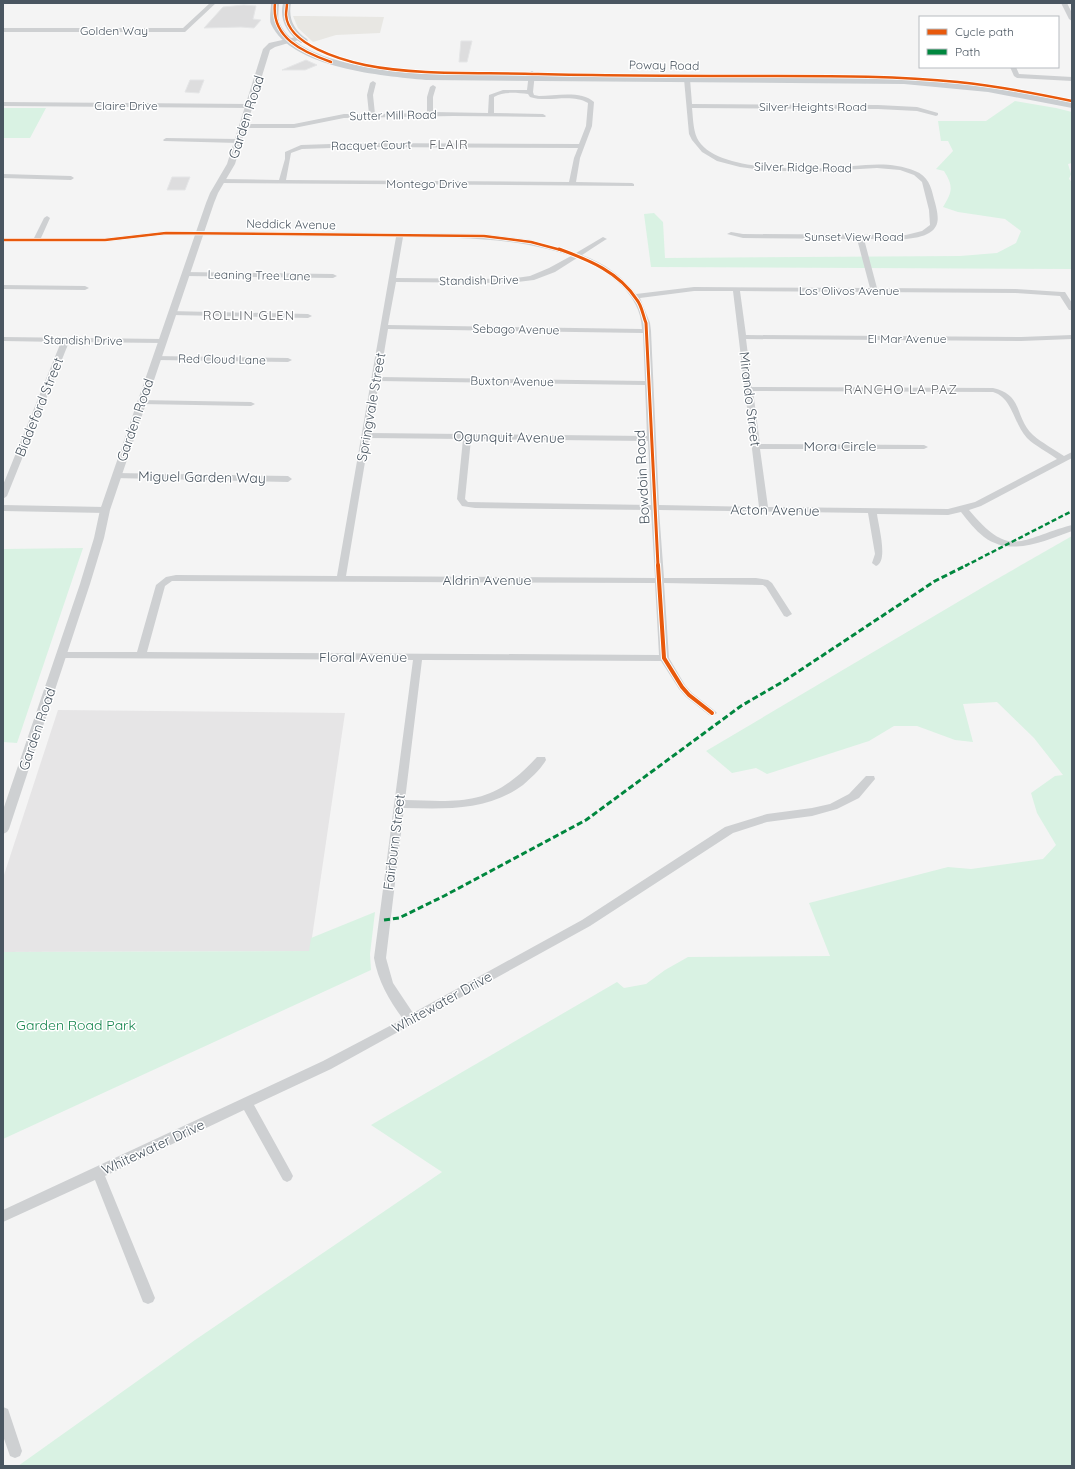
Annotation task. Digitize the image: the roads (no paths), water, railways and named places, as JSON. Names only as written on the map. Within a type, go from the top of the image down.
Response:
[{"type":"main road","name":"Poway Road","points":[[275,3],[273,13],[275,22],[282,33],[290,41],[307,52],[325,60],[370,72],[415,76],[532,75],[921,79],[1012,89],[1072,101]]},
{"type":"main road","name":"Poway Road","points":[[282,3],[281,17],[300,38],[327,53],[351,61],[374,66],[420,71],[532,75]]},
{"type":"main road","points":[[287,3],[285,14],[288,23]]},
{"type":"main road","name":"Poway Road","points":[[687,77],[919,82],[1004,91],[1072,105]]},
{"type":"street","name":"Golden Way","points":[[3,30],[185,30],[213,3]]},
{"type":"street","points":[[1064,3],[1072,19]]},
{"type":"street","name":"Garden Road","points":[[3,829],[93,558],[105,510],[116,476],[214,193],[222,182],[230,166],[267,49],[272,46],[300,38]]},
{"type":"street","points":[[1013,68],[1017,76],[1072,79]]},
{"type":"street","points":[[532,75],[530,92],[532,96],[538,98],[581,98],[589,100],[591,104],[587,133],[575,163],[572,184]]},
{"type":"street","name":"Silver Ridge Road","points":[[687,77],[693,137],[706,152],[731,163],[752,168],[828,170],[893,166],[914,173],[924,179],[927,185]]},
{"type":"street","points":[[372,116],[370,95],[373,83]]},
{"type":"street","points":[[430,114],[430,97],[433,88]]},
{"type":"street","points":[[491,116],[492,94],[500,92],[530,92]]},
{"type":"street","name":"Claire Drive","points":[[3,104],[250,106]]},
{"type":"street","name":"Silver Heights Road","points":[[689,106],[878,107],[917,109],[936,114]]},
{"type":"street","name":"Sutter Mill Road","points":[[243,126],[294,126],[338,117],[430,114],[543,116]]},
{"type":"street","points":[[166,140],[238,141]]},
{"type":"street","name":"Racquet Court","points":[[282,182],[288,159],[288,152],[301,147],[360,145],[581,146]]},
{"type":"street","points":[[3,176],[71,178]]},
{"type":"street","name":"Montego Drive","points":[[222,182],[632,184]]},
{"type":"street","name":"Sunset View Road","points":[[731,234],[743,236],[906,237],[921,234],[929,229],[934,220],[927,185]]},
{"type":"street","points":[[36,240],[47,218]]},
{"type":"street","name":"Neddick Avenue","points":[[3,240],[105,240],[159,233],[400,235],[508,238],[544,245],[576,255]]},
{"type":"street","name":"Springvale Street","points":[[341,579],[400,235]]},
{"type":"street","points":[[860,237],[874,290]]},
{"type":"street","name":"Standish Drive","points":[[393,280],[520,280],[531,278],[552,270],[603,239]]},
{"type":"street","name":"Bowdoin Road","points":[[576,255],[612,273],[624,283],[636,296],[645,315],[664,658],[682,687],[689,695],[712,713]]},
{"type":"street","name":"Leaning Tree Lane","points":[[186,274],[333,276]]},
{"type":"street","points":[[3,287],[85,288]]},
{"type":"street","name":"Los Olivos Avenue","points":[[636,296],[685,289],[1016,291],[1062,294],[1072,308]]},
{"type":"street","name":"Mirando Street","points":[[736,289],[764,510]]},
{"type":"street","points":[[172,313],[308,316]]},
{"type":"street","name":"Sebago Avenue","points":[[384,327],[647,331]]},
{"type":"street","name":"El Mar Avenue","points":[[742,338],[1021,339],[1072,337]]},
{"type":"street","name":"Standish Drive","points":[[3,339],[162,341]]},
{"type":"street","name":"Biddeford Street","points":[[3,496],[66,340]]},
{"type":"street","name":"Red Cloud Lane","points":[[157,358],[288,360]]},
{"type":"street","name":"Buxton Avenue","points":[[376,379],[649,383]]},
{"type":"street","points":[[749,389],[993,390],[1004,393],[1009,398],[1020,422],[1030,436],[1068,458]]},
{"type":"street","points":[[142,402],[251,404]]},
{"type":"street","name":"Ogunquit Avenue","points":[[366,435],[651,439]]},
{"type":"street","name":"Acton Avenue","points":[[468,436],[461,494],[461,499],[465,504],[934,512],[963,509],[978,504],[1068,458]]},
{"type":"street","name":"Mora Circle","points":[[756,446],[924,447]]},
{"type":"street","name":"Miguel Garden Way","points":[[116,476],[288,479]]},
{"type":"street","points":[[3,508],[105,510]]},
{"type":"street","points":[[963,509],[989,536],[1007,544],[1034,541],[1072,528]]},
{"type":"street","points":[[872,511],[880,554],[876,563]]},
{"type":"street","name":"Aldrin Avenue","points":[[141,656],[161,585],[169,579],[756,581],[765,582],[771,588],[787,614]]},
{"type":"street","name":"Floral Avenue","points":[[62,654],[141,656],[664,658]]},
{"type":"street","name":"Fairburn Street","points":[[411,1020],[386,983],[380,958],[418,657]]},
{"type":"street","points":[[399,804],[462,805],[491,799],[503,793],[527,776],[540,760]]},
{"type":"street","name":"Whitewater Drive","points":[[3,1216],[327,1065],[586,923],[729,830],[740,825],[767,818],[821,810],[834,806],[857,794],[870,779]]},
{"type":"street","points":[[246,1103],[287,1176]]},
{"type":"street","points":[[98,1173],[148,1298]]},
{"type":"street","points":[[3,1414],[15,1451]]},
{"type":"district","name":"FLAIR","points":[[449,144]]},
{"type":"district","name":"ROLLIN GLEN","points":[[249,315]]},
{"type":"district","name":"RANCHO LA PAZ","points":[[901,389]]},
{"type":"park label","name":"Garden Road Park","points":[[76,1025]]}]
